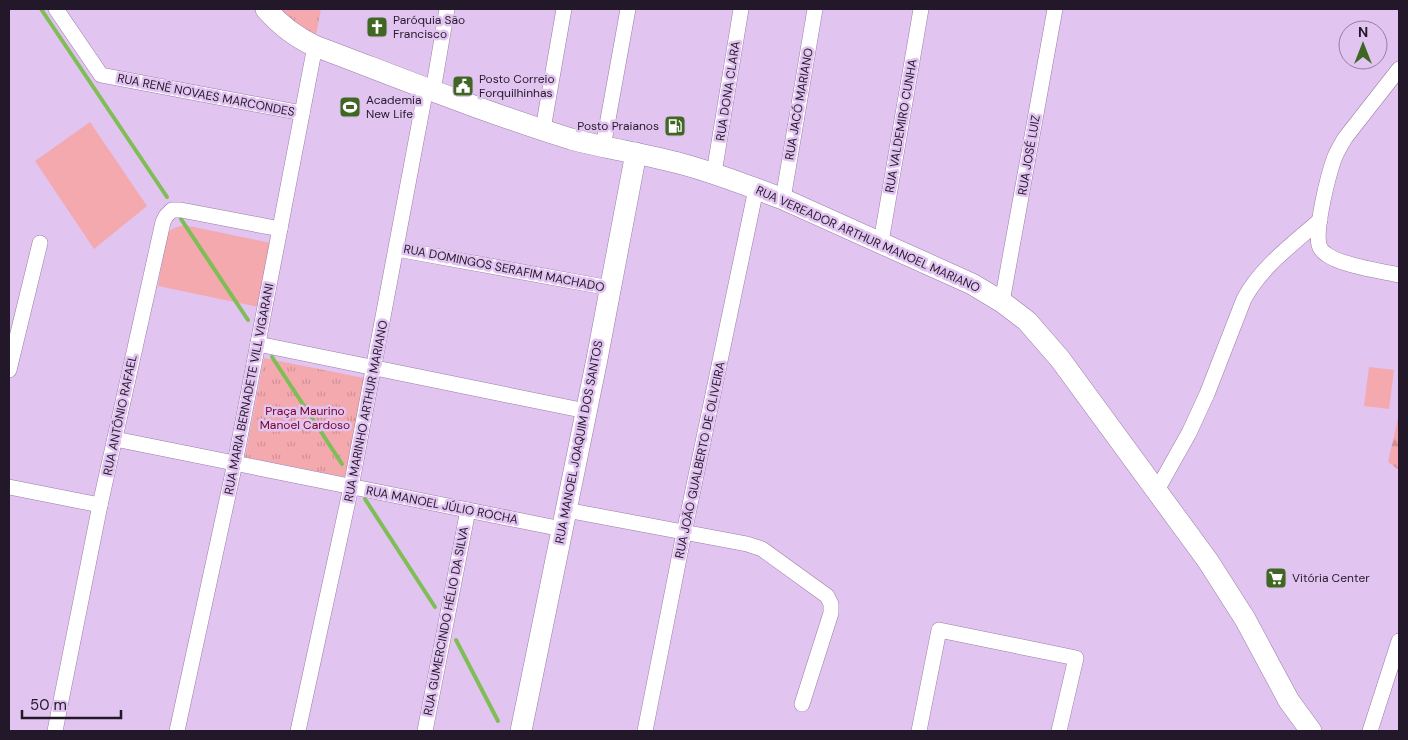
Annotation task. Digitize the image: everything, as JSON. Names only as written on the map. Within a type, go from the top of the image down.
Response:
[{"type":"main road","name":"RUA VEREADOR ARTHUR MANOEL MARIANO","points":[[266,9],[299,39],[315,46],[429,90],[543,129],[603,146],[714,173],[782,199],[881,242],[972,284],[1002,302],[1037,331],[1157,490],[1208,561],[1245,619],[1288,701],[1311,731]]},
{"type":"main road","name":"RUA MANOEL JOAQUIM DOS SANTOS","points":[[521,731],[636,153]]},
{"type":"street","name":"RUA RENÊ NOVAES MARCONDES","points":[[56,9],[101,75],[302,113]]},
{"type":"street","name":"RUA MARINHO ARTHUR MARIANO","points":[[298,731],[351,487],[397,248],[447,9]]},
{"type":"street","points":[[543,129],[564,9]]},
{"type":"street","points":[[603,146],[628,9]]},
{"type":"street","name":"RUA DONA CLARA","points":[[714,173],[741,9]]},
{"type":"street","name":"RUA JACÓ MARIANO","points":[[782,199],[815,9]]},
{"type":"street","name":"RUA VALDEMIRO CUNHA","points":[[881,242],[921,9]]},
{"type":"street","name":"RUA JOSÉ LUIZ","points":[[1002,302],[1055,9]]},
{"type":"street","name":"RUA MARIA BERNADETE VILL VIGARANI","points":[[177,731],[235,463],[315,46]]},
{"type":"street","points":[[1399,69],[1345,138],[1338,150],[1320,220],[1319,244],[1322,251],[1340,262],[1399,275]]},
{"type":"street","name":"RUA JOÃO GUALBERTO DE OLIVEIRA","points":[[645,731],[684,533],[756,189]]},
{"type":"street","name":"RUA ANTÔNIO RAFAEL","points":[[55,731],[100,505],[163,222],[172,210],[181,210],[280,229]]},
{"type":"street","points":[[1157,490],[1189,432],[1207,394],[1250,287],[1267,268],[1320,220]]},
{"type":"street","points":[[9,370],[40,243]]},
{"type":"street","name":"RUA DOMINGOS SERAFIM MACHADO","points":[[397,248],[610,288]]},
{"type":"street","points":[[258,344],[586,411]]},
{"type":"street","name":"RUA MANOEL JÚLIO ROCHA","points":[[115,439],[468,510],[684,533],[762,548],[827,596],[831,604],[831,613],[802,704]]},
{"type":"street","points":[[9,487],[100,505]]},
{"type":"street","name":"RUA GUMERCINDO HÉLIO DA SILVA","points":[[425,731],[468,510]]},
{"type":"street","points":[[919,731],[939,630],[1076,658],[1059,731]]},
{"type":"street","points":[[1370,731],[1399,641]]},
{"type":"green space","points":[[279,9],[321,9],[316,35],[291,20]]},
{"type":"green space","points":[[90,122],[147,206],[94,249],[35,161]]},
{"type":"green space","points":[[184,225],[271,243],[259,307],[158,286],[167,233],[174,228]]},
{"type":"green space","name":"Praça Maurino Manoel Cardoso","points":[[264,358],[364,378],[345,477],[245,457]]},
{"type":"green space","points":[[1369,367],[1394,370],[1389,409],[1364,406]]},
{"type":"green space","points":[[1399,414],[1399,470],[1388,462]]},
{"type":"waterway","points":[[41,9],[167,197]]},
{"type":"waterway","points":[[181,219],[248,320]]},
{"type":"waterway","points":[[272,357],[342,464]]},
{"type":"waterway","points":[[365,499],[435,607]]},
{"type":"waterway","points":[[456,640],[498,721]]},
{"type":"place","name":"Paróquia São Francisco","points":[[377,27]]},
{"type":"place","name":"Posto Correio Forquilhinhas","points":[[463,86]]},
{"type":"place","name":"Academia New Life","points":[[350,107]]},
{"type":"place","name":"Posto Praianos","points":[[675,126]]},
{"type":"place","name":"Vitória Center","points":[[1276,578]]}]
